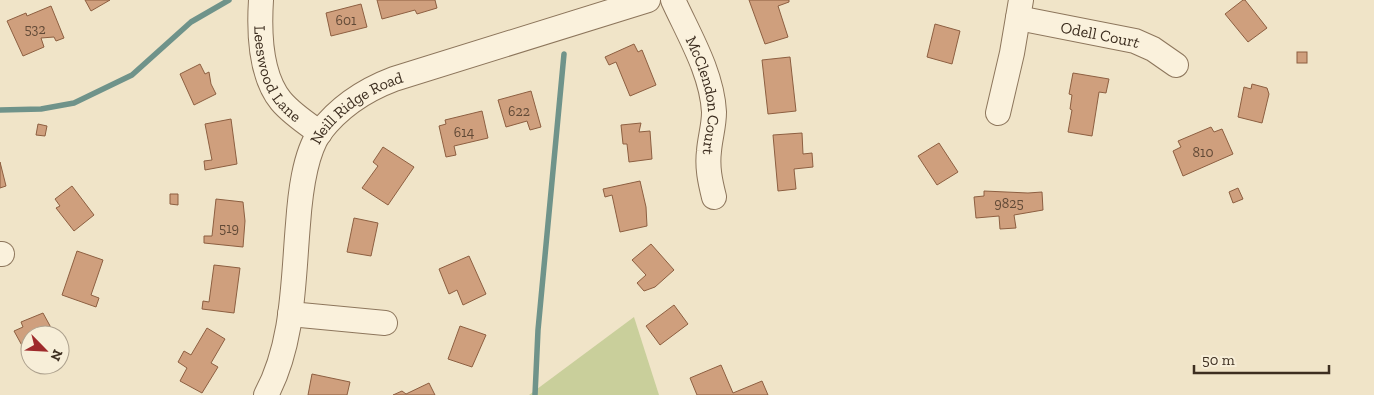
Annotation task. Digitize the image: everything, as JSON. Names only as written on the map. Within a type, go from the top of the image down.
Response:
[{"type":"street","name":"Leeswood Lane","points":[[261,0],[260,40],[267,74],[272,87],[292,113],[320,133]]},
{"type":"street","name":"Neill Ridge Road","points":[[266,395],[281,361],[289,327],[299,203],[304,176],[311,151],[320,133],[340,111],[374,87],[394,79],[648,0]]},
{"type":"street","name":"McClendon Court","points":[[673,0],[697,52],[711,91],[714,113],[708,164],[714,197]]},
{"type":"street","name":"Odell Court","points":[[1019,9],[1136,41],[1153,49],[1176,65]]},
{"type":"street","points":[[998,113],[1019,9]]},
{"type":"street","points":[[290,314],[385,323]]},
{"type":"green space","points":[[634,317],[659,395],[529,395]]},
{"type":"building","points":[[85,0],[110,0],[91,11]]},
{"type":"building","points":[[377,0],[435,0],[437,8],[417,14],[415,10],[382,19]]},
{"type":"building","points":[[749,0],[789,0],[789,2],[778,6],[788,37],[765,44]]},
{"type":"building","points":[[1245,0],[1267,28],[1248,42],[1225,14]]},
{"type":"building","points":[[361,4],[367,27],[331,36],[326,13]]},
{"type":"building","points":[[51,6],[64,38],[56,41],[54,37],[41,38],[44,47],[23,56],[7,21],[26,13],[27,16]]},
{"type":"building","points":[[935,24],[960,31],[952,64],[927,57]]},
{"type":"building","points":[[634,44],[638,52],[642,50],[656,85],[630,96],[616,62],[609,65],[605,57]]},
{"type":"building","points":[[1297,52],[1307,52],[1307,63],[1297,63]]},
{"type":"building","points":[[790,57],[796,111],[768,114],[762,60]]},
{"type":"building","points":[[200,64],[205,74],[209,72],[211,84],[216,94],[194,105],[180,74]]},
{"type":"building","points":[[1073,73],[1109,79],[1106,93],[1099,92],[1092,136],[1068,132],[1072,110],[1070,109],[1072,95],[1069,94]]},
{"type":"building","points":[[1252,84],[1267,88],[1269,94],[1262,123],[1238,117],[1244,87],[1251,89]]},
{"type":"building","points":[[531,91],[541,127],[530,130],[527,121],[506,127],[498,100]]},
{"type":"building","points":[[482,111],[488,138],[454,146],[456,155],[446,157],[439,126],[446,124],[445,120]]},
{"type":"building","points":[[231,119],[237,164],[205,170],[204,161],[212,160],[205,124]]},
{"type":"building","points":[[641,123],[639,132],[650,131],[652,159],[629,162],[627,144],[623,144],[621,125]]},
{"type":"building","points":[[38,124],[47,126],[45,136],[36,135]]},
{"type":"building","points":[[1211,127],[1214,132],[1222,129],[1233,154],[1183,176],[1173,151],[1181,147],[1178,141]]},
{"type":"building","points":[[802,133],[803,154],[812,153],[813,167],[794,169],[796,189],[778,191],[773,135]]},
{"type":"building","points":[[939,143],[958,172],[937,185],[918,156]]},
{"type":"building","points":[[383,147],[414,167],[388,205],[362,188],[378,166],[373,162]]},
{"type":"building","points":[[0,162],[6,186],[0,188]]},
{"type":"building","points":[[640,181],[646,207],[647,226],[620,232],[612,195],[605,197],[603,189]]},
{"type":"building","points":[[72,186],[94,215],[74,231],[56,208],[60,206],[55,199]]},
{"type":"building","points":[[1238,188],[1243,199],[1233,203],[1229,192]]},
{"type":"building","points":[[984,191],[1042,192],[1043,210],[1014,215],[1016,228],[1000,229],[999,216],[976,218],[974,197],[984,196]]},
{"type":"building","points":[[170,194],[178,194],[178,205],[170,204]]},
{"type":"building","points":[[216,199],[243,202],[245,221],[243,247],[204,243],[204,236],[212,236]]},
{"type":"building","points":[[354,218],[378,223],[371,256],[347,252]]},
{"type":"building","points":[[651,244],[674,270],[655,287],[644,291],[637,283],[646,275],[632,260]]},
{"type":"building","points":[[77,251],[103,260],[91,295],[99,298],[96,307],[62,295]]},
{"type":"building","points":[[469,256],[486,294],[463,305],[457,290],[449,294],[439,269]]},
{"type":"building","points":[[214,265],[240,268],[234,313],[202,309],[203,301],[209,302]]},
{"type":"building","points":[[674,305],[688,324],[660,345],[646,326]]},
{"type":"building","points":[[43,313],[50,325],[22,325],[21,322]]},
{"type":"building","points":[[460,326],[486,335],[472,367],[448,359]]},
{"type":"building","points":[[20,328],[20,342],[14,331]]},
{"type":"building","points":[[207,328],[225,339],[211,363],[218,367],[202,393],[180,381],[187,368],[178,362],[184,351],[191,355]]},
{"type":"building","points":[[721,365],[733,393],[762,381],[768,395],[697,395],[690,378]]},
{"type":"building","points":[[312,374],[350,382],[347,395],[308,395]]},
{"type":"building","points":[[429,383],[435,395],[393,395],[402,391],[406,394]]},
{"type":"waterway","points":[[0,110],[41,109],[74,103],[132,75],[191,22],[229,0]]},
{"type":"waterway","points":[[535,395],[538,330],[564,54]]}]
